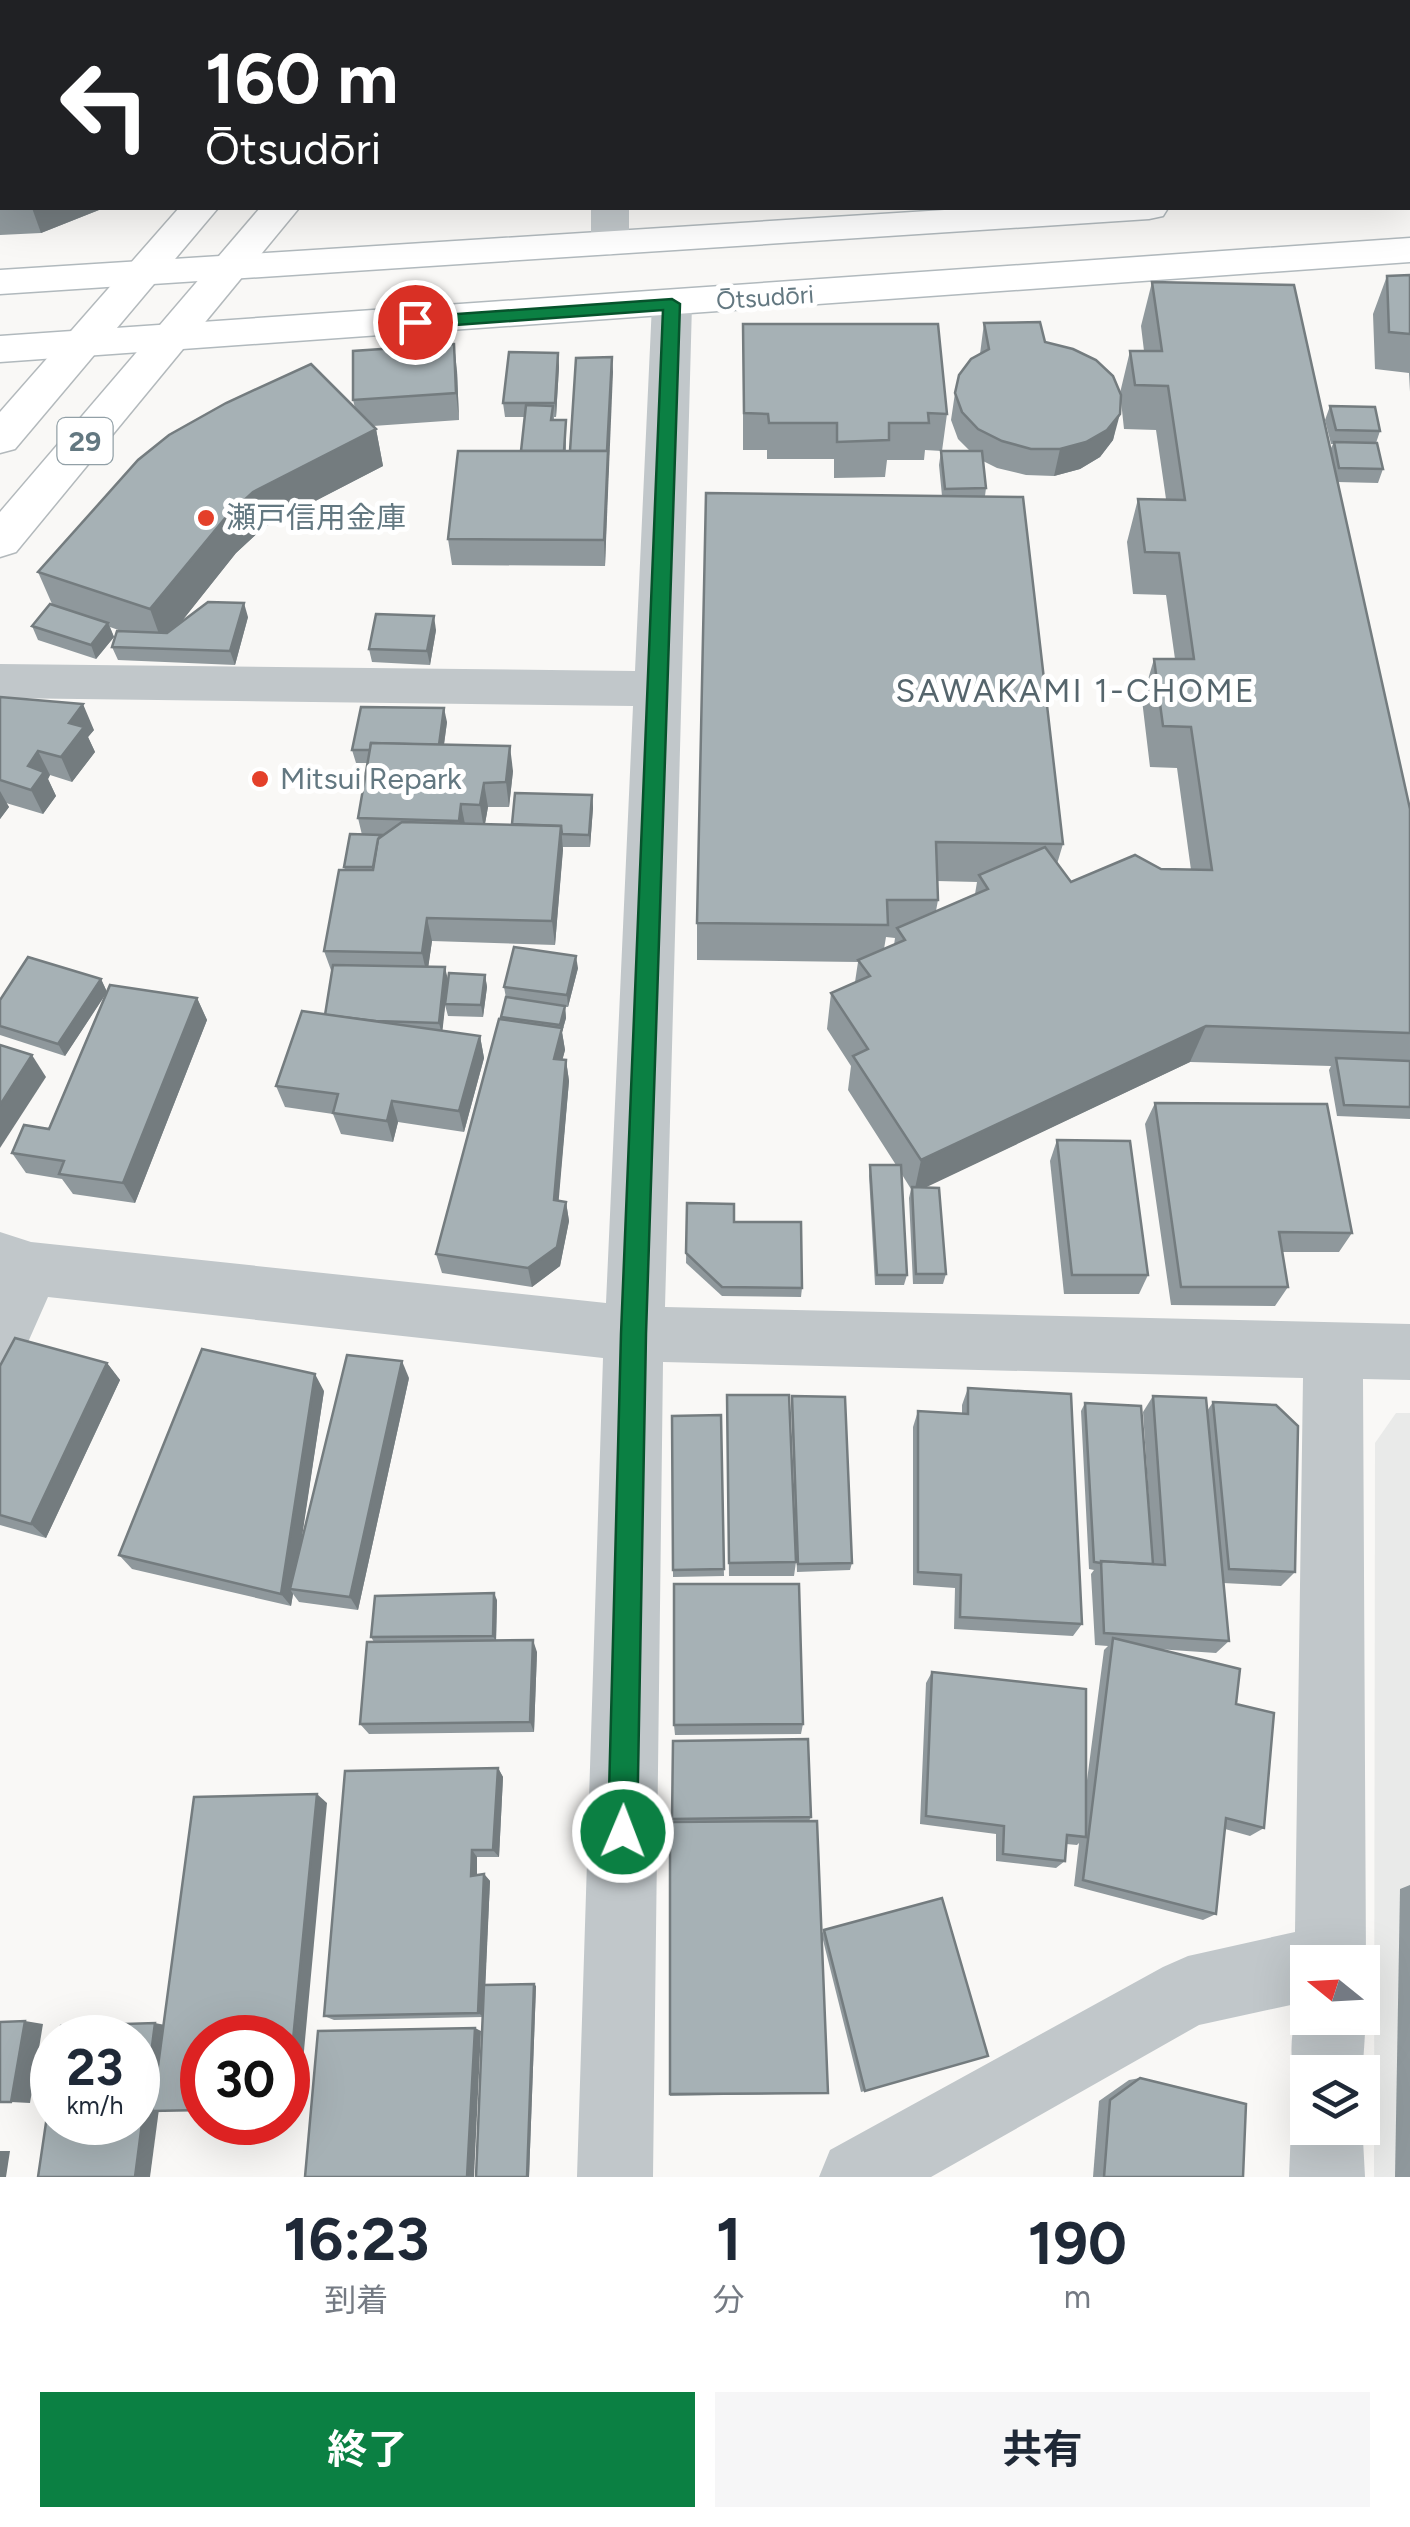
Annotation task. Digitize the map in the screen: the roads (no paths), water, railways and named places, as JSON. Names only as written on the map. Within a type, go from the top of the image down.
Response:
[{"type":"street","name":"29","points":[[0,439],[197,210]]},
{"type":"street","name":"29","points":[[0,542],[278,210]]},
{"type":"street","points":[[0,282],[230,268],[610,225],[1071,210]]},
{"type":"street","name":"Ōtsudōri","points":[[0,349],[1410,250]]},
{"type":"street","points":[[615,2177],[634,1334],[672,304]]},
{"type":"street","points":[[0,681],[657,689]]},
{"type":"street","points":[[0,1338],[16,1263],[634,1334],[1410,1352]]},
{"type":"street","points":[[1323,1945],[1333,1350]]},
{"type":"street","points":[[857,2177],[1188,1992],[1290,1978]]},
{"type":"street","points":[[1327,2177],[1328,2145]]},
{"type":"place","name":"瀬戸信用金庫","points":[[206,518]]},
{"type":"place","name":"Mitsui Repark","points":[[260,779]]},
{"type":"district","name":"SAWAKAMI 1-CHOME","points":[[1076,691]]}]
